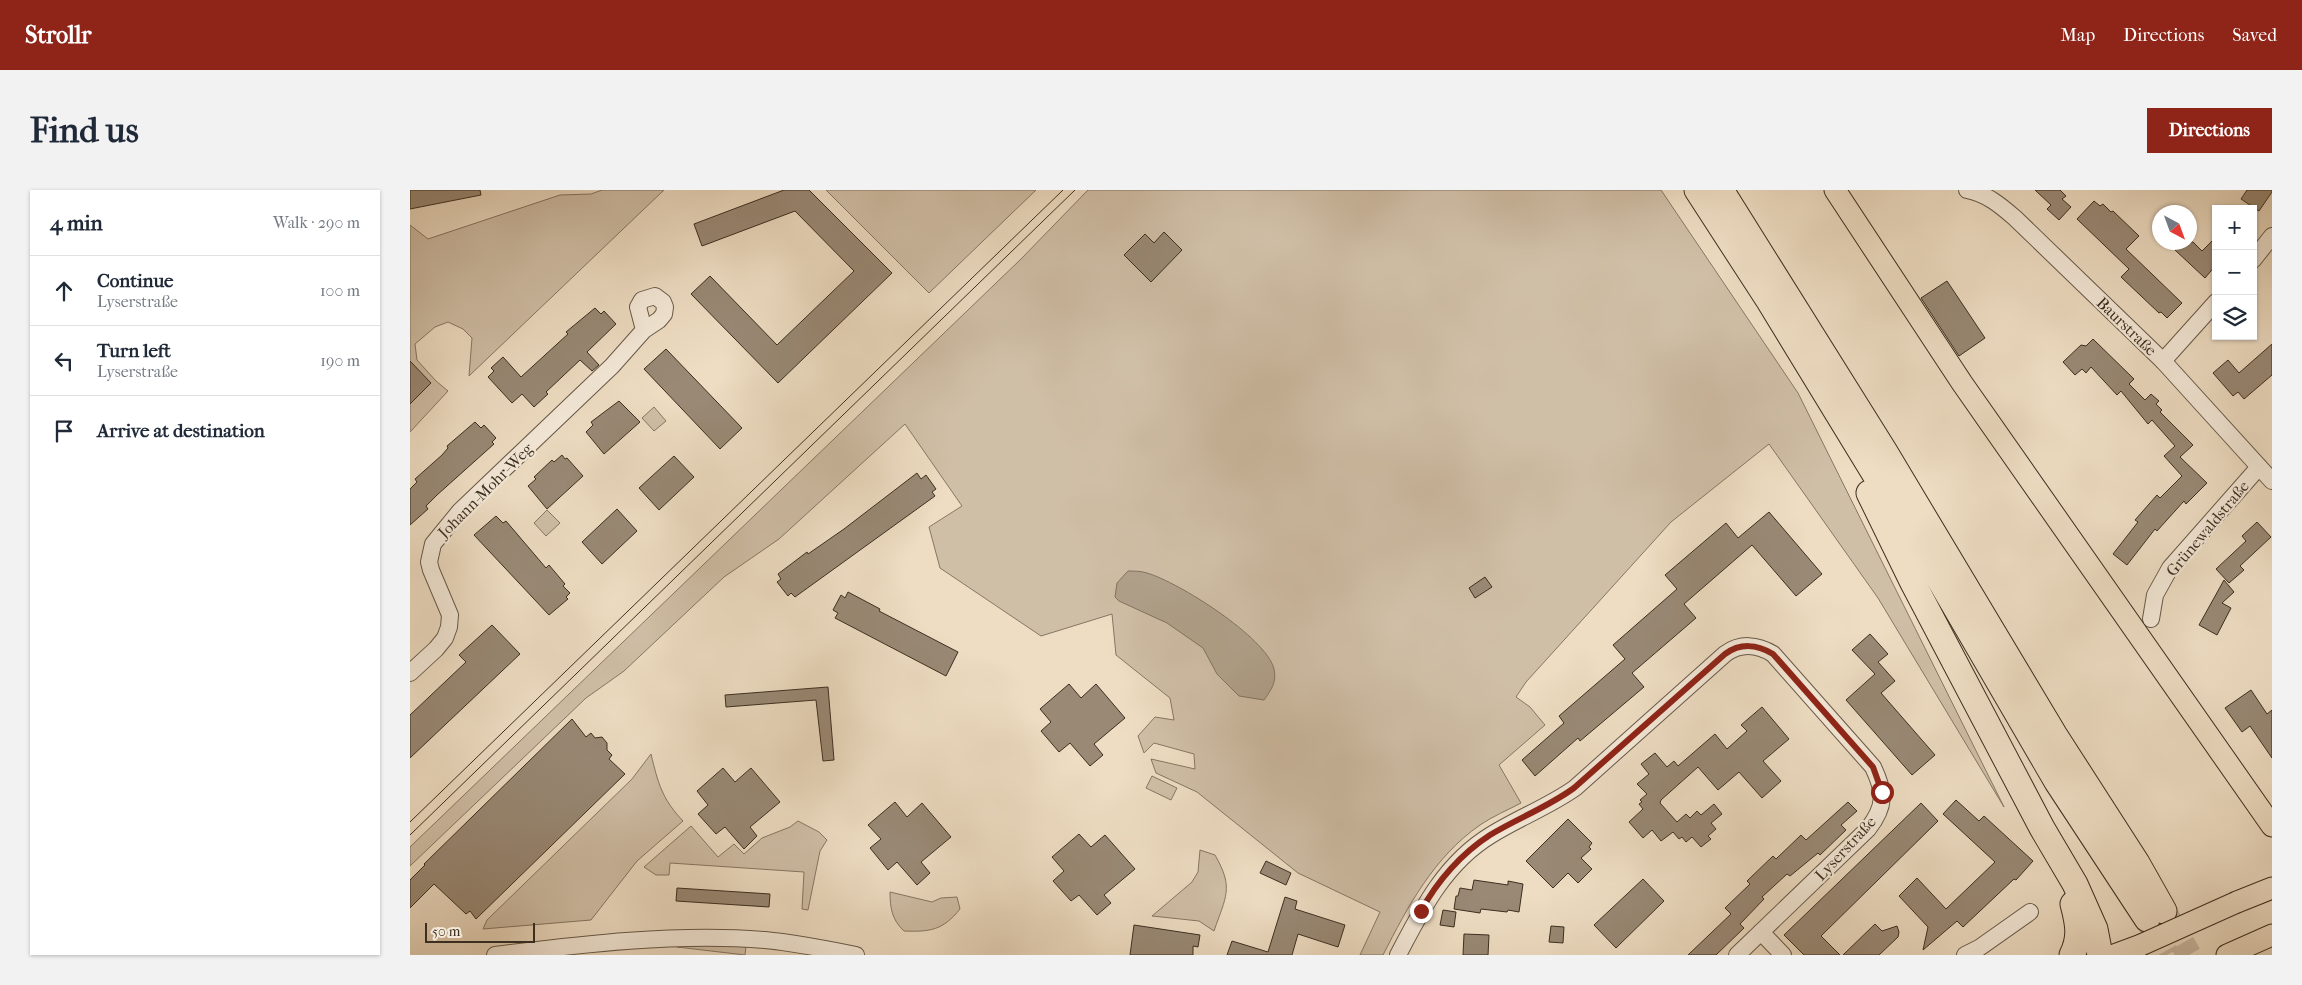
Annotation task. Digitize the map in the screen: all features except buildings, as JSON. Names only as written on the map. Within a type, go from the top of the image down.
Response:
[{"type":"highway","points":[[1697,190],[1812,371],[1943,586],[2057,782],[2155,915],[2137,863],[2054,734],[1875,436],[1721,190]]},
{"type":"highway","points":[[1812,371],[1913,583],[2061,863],[2075,884],[2095,929],[2100,955]]},
{"type":"highway","points":[[2061,863],[2079,928],[2078,939],[2072,955]]},
{"type":"main road","points":[[1835,190],[1962,383],[2272,826]]},
{"type":"main road","points":[[2114,955],[2136,950],[2237,902],[2272,888]]},
{"type":"main road","points":[[2227,955],[2267,934]]},
{"type":"street","name":"Baurstraße","points":[[1975,191],[1996,202],[2015,218],[2162,361],[2272,481]]},
{"type":"street","points":[[2257,255],[2272,236]]},
{"type":"street","points":[[2162,361],[2212,306]]},
{"type":"street","name":"Johann-Mohr-Weg","points":[[410,673],[436,650],[445,638],[449,628],[450,616],[429,562],[433,544],[460,511],[612,366],[644,330]]},
{"type":"street","name":"Grünewaldstraße","points":[[2151,619],[2155,595],[2170,568],[2258,467]]},
{"type":"street","name":"Lyserstraße","points":[[1398,955],[1439,883],[1467,854],[1491,835],[1554,802],[1574,788],[1731,649],[1753,646],[1773,654],[1873,767],[1881,784],[1882,800],[1875,820],[1868,829],[1737,955]]},
{"type":"street","points":[[1965,955],[1979,948],[2030,912]]},
{"type":"street","points":[[1761,932],[1783,955]]},
{"type":"street","points":[[495,955],[630,940],[686,939],[764,940],[856,955]]},
{"type":"shaded area","points":[[602,190],[664,190],[469,376],[472,338],[463,329],[448,322],[435,327],[415,344],[417,360],[448,391],[410,432],[410,225],[428,239],[560,195],[591,194]]},
{"type":"shaded area","points":[[826,190],[1036,190],[929,293]]},
{"type":"shaded area","points":[[1088,190],[1661,190],[1798,393],[2004,807],[1878,598],[1769,444],[1671,522],[1526,682],[1516,697],[1530,707],[1545,725],[1499,765],[1521,803],[1480,825],[1449,852],[1436,867],[1413,901],[1383,955],[1360,955],[1380,912],[1298,873],[1197,792],[1156,773],[1151,759],[1195,769],[1194,754],[1154,743],[1144,753],[1138,736],[1155,717],[1174,720],[1170,698],[1116,655],[1112,614],[1041,636],[940,568],[929,527],[962,506],[905,424],[779,539],[724,577],[624,671],[586,698],[410,866],[410,847],[1021,259]]},
{"type":"shaded area","points":[[654,407],[666,421],[654,431],[642,418]]},
{"type":"shaded area","points":[[547,510],[560,523],[546,536],[534,523]]},
{"type":"shaded area","points":[[1128,571],[1147,573],[1179,587],[1219,612],[1255,642],[1268,656],[1275,674],[1273,686],[1264,700],[1239,696],[1217,674],[1203,648],[1167,623],[1119,601],[1115,597],[1117,583]]},
{"type":"shaded area","points":[[651,754],[665,798],[683,821],[637,861],[591,920],[483,929],[487,920],[632,779]]},
{"type":"shaded area","points":[[1152,776],[1177,788],[1171,800],[1146,788]]},
{"type":"shaded area","points":[[798,821],[819,832],[827,840],[820,851],[808,910],[802,909],[804,872],[670,863],[669,875],[656,875],[644,867],[691,826],[718,857],[734,844],[744,854],[762,838],[790,827]]},
{"type":"shaded area","points":[[1200,850],[1215,855],[1225,876],[1225,900],[1214,931],[1199,921],[1152,916],[1192,882],[1198,872]]},
{"type":"shaded area","points":[[890,892],[932,902],[941,898],[957,897],[960,909],[948,921],[936,928],[922,931],[904,931],[892,913]]},
{"type":"shaded area","points":[[746,946],[745,955],[677,947]]},
{"type":"tunnel","points":[[2164,911],[2189,955]]},
{"type":"tunnel","points":[[2147,919],[2167,955]]},
{"type":"tram line","points":[[410,822],[1063,190]]},
{"type":"tram line","points":[[410,835],[1075,190]]},
{"type":"route","points":[[1421,911],[1439,883],[1479,843],[1506,826],[1554,802],[1574,788],[1731,649],[1753,646],[1768,650],[1773,654],[1873,767],[1881,784],[1882,792]]}]
